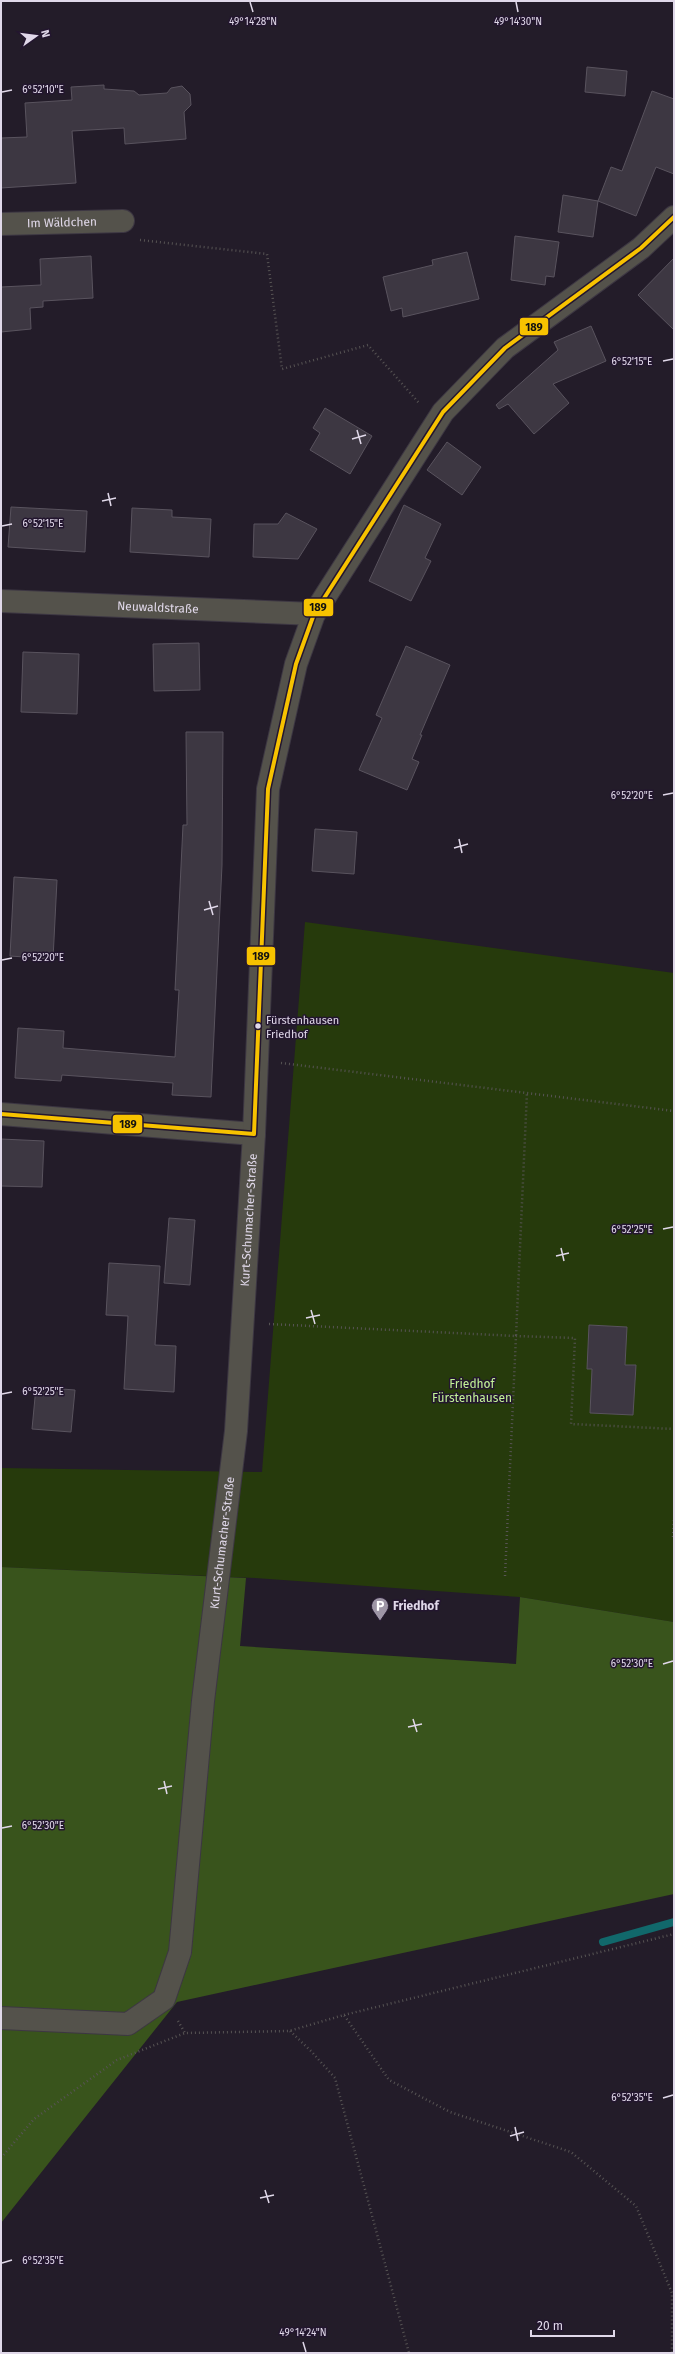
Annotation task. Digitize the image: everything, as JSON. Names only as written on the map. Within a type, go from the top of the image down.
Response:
[{"type":"street","name":"Kurt-Schumacher-Straße","points":[[1,2018],[128,2024],[164,1999],[180,1952],[203,1701],[236,1431],[254,1134],[268,789],[296,664],[314,614],[443,412],[505,348],[641,248],[674,217]]},
{"type":"street","name":"Im Wäldchen","points":[[1,224],[124,221]]},
{"type":"street","name":"Neuwaldstraße","points":[[1,601],[314,614]]},
{"type":"street","points":[[1,1114],[254,1134]]},
{"type":"path","points":[[124,221],[138,240],[267,254],[282,369],[368,345],[436,423]]},
{"type":"path","points":[[257,1060],[674,1111]]},
{"type":"path","points":[[505,1576],[527,1092]]},
{"type":"path","points":[[242,1322],[575,1338],[571,1424],[674,1429]]},
{"type":"path","points":[[673,1537],[674,1519]]},
{"type":"path","points":[[1,2158],[34,2119],[118,2060],[185,2033],[289,2031],[344,2015],[674,1934]]},
{"type":"path","points":[[344,2015],[389,2080],[450,2112],[571,2152],[636,2206],[672,2293],[672,2353]]},
{"type":"path","points":[[289,2031],[311,2051],[335,2078],[409,2353]]},
{"type":"green space","name":"Friedhof Fürstenhausen","points":[[305,922],[674,973],[674,1622],[520,1597],[255,1578],[1,1567],[1,1468],[262,1472]]},
{"type":"green space","points":[[1,1567],[246,1578],[240,1646],[516,1664],[520,1597],[674,1622],[674,1894],[177,2002],[1,2223]]},
{"type":"building","points":[[587,67],[627,71],[625,96],[585,92]]},
{"type":"building","points":[[104,85],[104,89],[134,91],[139,95],[167,93],[171,88],[182,86],[190,94],[191,105],[184,112],[186,139],[125,144],[124,128],[72,131],[76,183],[1,188],[1,138],[27,137],[25,103],[72,100],[71,87]]},
{"type":"building","points":[[652,91],[674,99],[674,174],[656,167],[636,216],[598,201],[611,167],[622,171]]},
{"type":"building","points":[[563,195],[598,201],[593,237],[558,232]]},
{"type":"building","points":[[515,236],[559,242],[554,277],[546,276],[545,285],[511,280]]},
{"type":"building","points":[[467,252],[479,299],[403,317],[402,308],[391,311],[383,277],[433,265],[432,260]]},
{"type":"building","points":[[91,256],[93,298],[43,301],[43,307],[30,308],[31,329],[1,332],[1,287],[41,285],[40,259]]},
{"type":"building","points":[[674,258],[674,330],[638,295]]},
{"type":"building","points":[[591,326],[606,361],[553,384],[569,403],[534,434],[508,404],[499,409],[496,405],[558,350],[554,342]]},
{"type":"building","points":[[325,408],[372,436],[350,474],[310,450],[320,433],[313,428]]},
{"type":"building","points":[[447,442],[481,467],[462,495],[427,470]]},
{"type":"building","points":[[404,505],[441,524],[425,558],[431,561],[411,601],[369,581]]},
{"type":"building","points":[[11,507],[87,511],[85,552],[8,547]]},
{"type":"building","points":[[132,508],[172,510],[172,517],[211,519],[209,557],[130,552]]},
{"type":"building","points":[[286,513],[317,529],[298,559],[253,557],[254,524],[278,524]]},
{"type":"building","points":[[199,643],[200,690],[154,691],[153,644]]},
{"type":"building","points":[[406,646],[450,665],[420,735],[422,735],[412,759],[419,762],[407,790],[359,770],[382,718],[376,715]]},
{"type":"building","points":[[23,652],[79,654],[77,714],[21,712]]},
{"type":"building","points":[[186,732],[223,732],[222,865],[211,1097],[172,1095],[173,1083],[62,1075],[61,1081],[15,1078],[18,1028],[64,1031],[63,1048],[175,1057],[179,990],[175,990],[183,825],[187,825]]},
{"type":"building","points":[[315,829],[357,832],[354,874],[312,871]]},
{"type":"building","points":[[14,877],[57,880],[53,959],[10,956]]},
{"type":"building","points":[[1,1139],[44,1141],[42,1187],[1,1186]]},
{"type":"building","points":[[169,1218],[195,1220],[190,1285],[164,1283]]},
{"type":"building","points":[[109,1263],[160,1266],[155,1345],[176,1346],[174,1392],[124,1389],[128,1316],[106,1315]]},
{"type":"building","points":[[589,1325],[627,1327],[625,1365],[636,1365],[633,1415],[590,1413],[592,1369],[587,1369]]},
{"type":"building","points":[[36,1387],[75,1390],[71,1432],[32,1429]]},
{"type":"waterway","points":[[603,1942],[674,1922]]},
{"type":"transit line","name":"189","points":[[254,1134],[268,789],[296,664],[314,614],[443,412],[505,348],[641,248],[674,217]]},
{"type":"transit line","name":"189","points":[[1,1114],[254,1134]]},
{"type":"place","name":"Fürstenhausen Friedhof","points":[[258,1026]]},
{"type":"place","name":"Friedhof","points":[[380,1621]]}]
